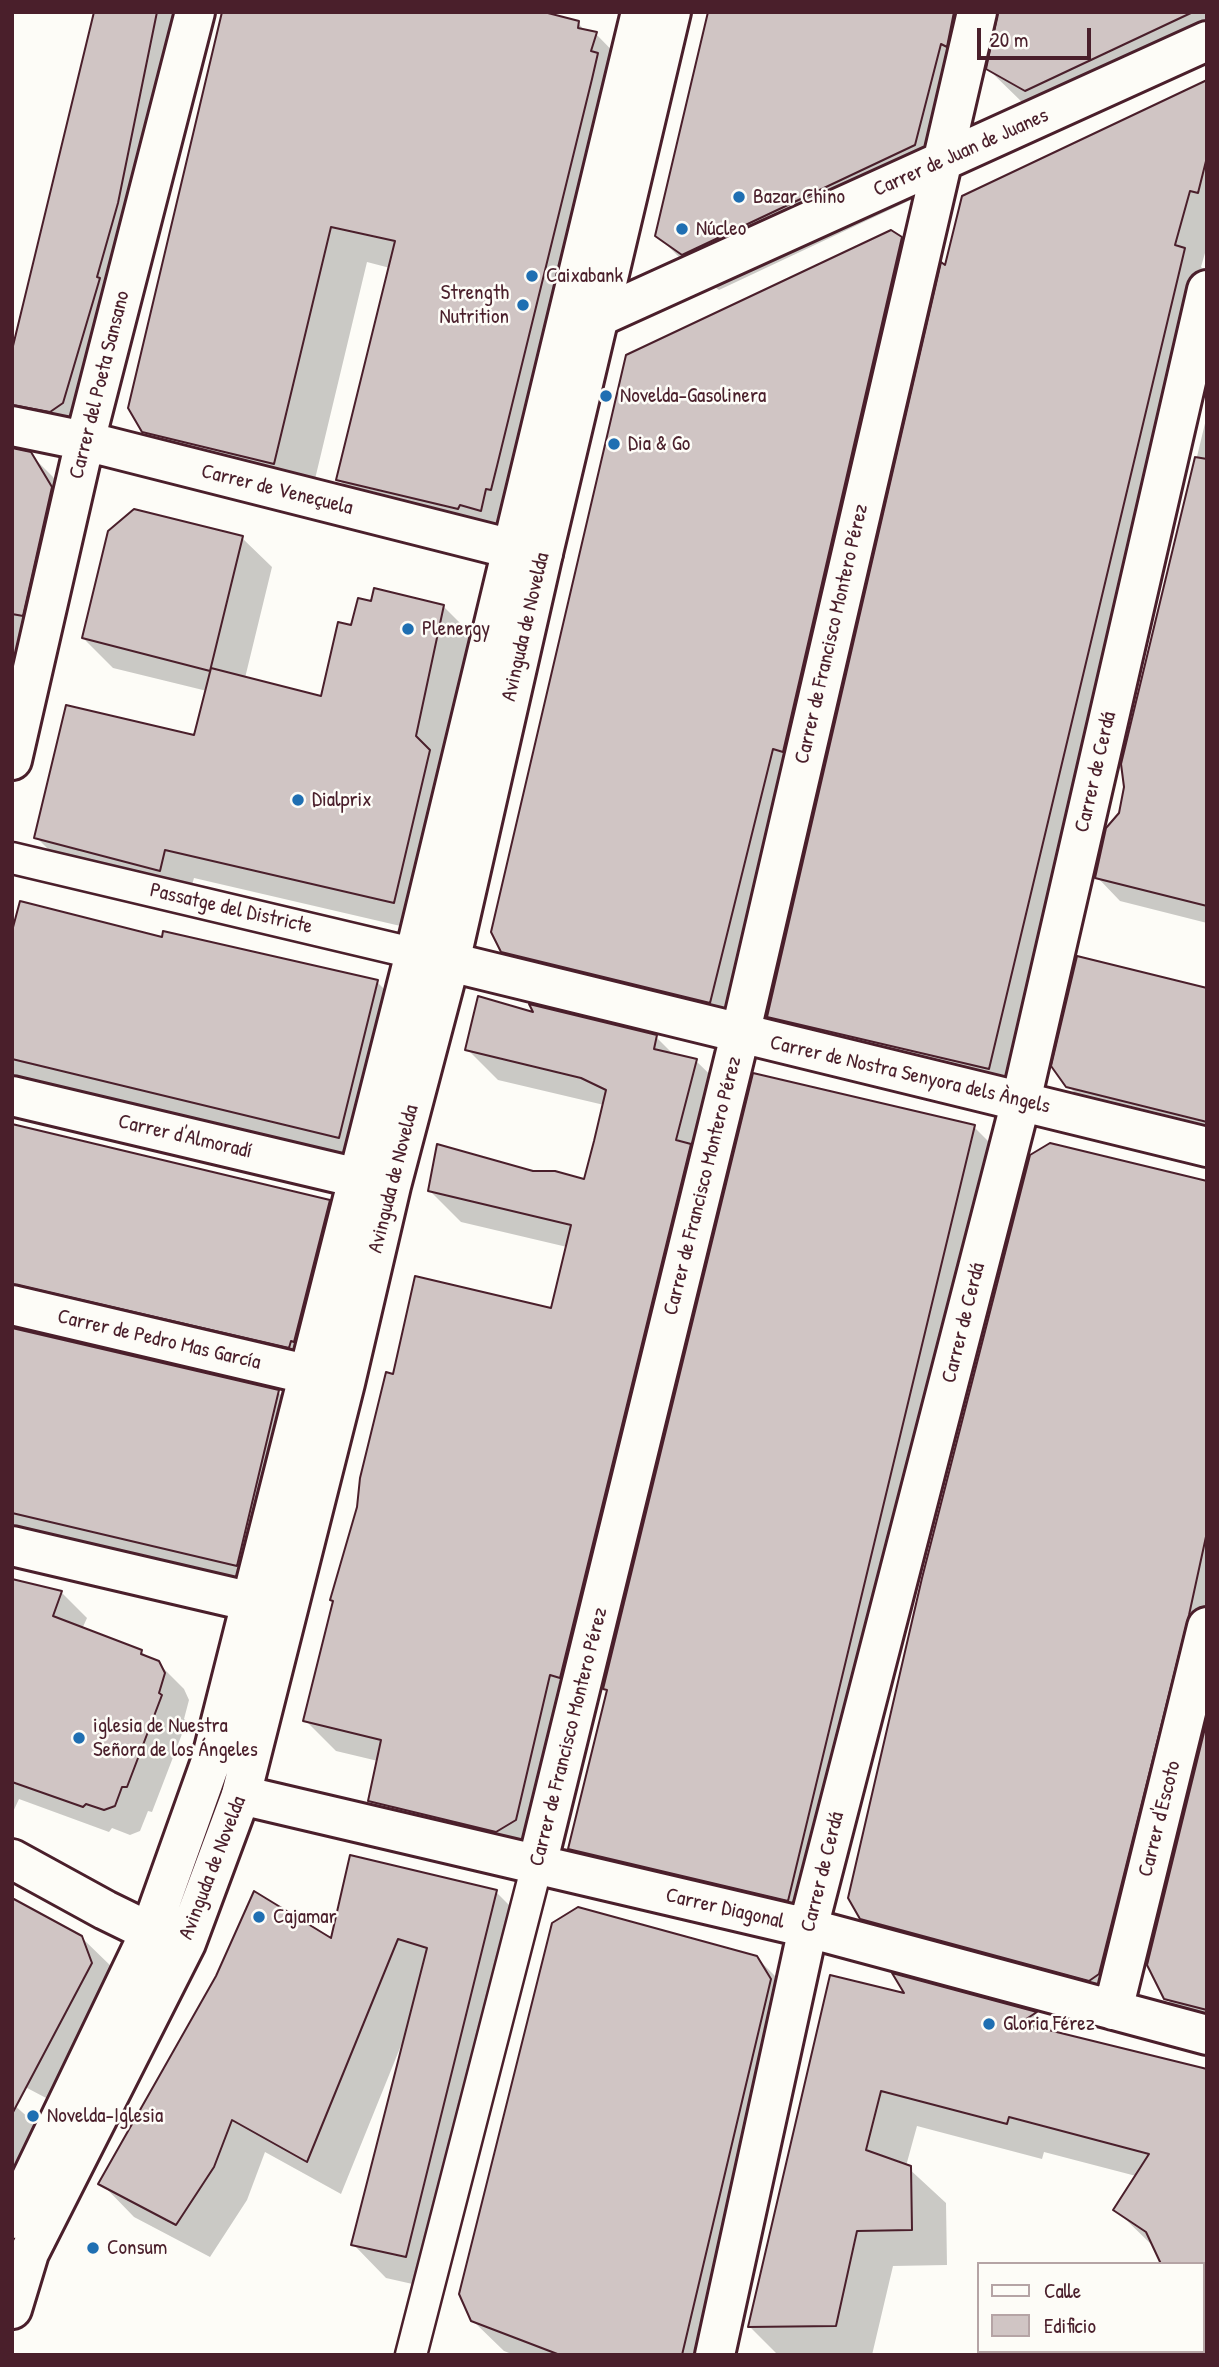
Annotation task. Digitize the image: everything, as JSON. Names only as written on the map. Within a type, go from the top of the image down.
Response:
[{"type":"street","name":"Carrer del Poeta Sansano","points":[[12,760],[85,442],[195,12]]},
{"type":"street","name":"Avinguda de Novelda","points":[[12,2309],[29,2253],[186,1943],[241,1795],[345,1382],[391,1186],[433,957],[527,551],[641,12]]},
{"type":"street","name":"Avinguda de Novelda","points":[[527,551],[601,316],[671,12]]},
{"type":"street","name":"Carrer de Francisco Montero Pérez","points":[[411,2355],[537,1865],[740,1035],[940,162],[977,12]]},
{"type":"street","name":"Carrer de Juan de Juanes","points":[[601,316],[1207,41]]},
{"type":"street","name":"Carrer de Cerdá","points":[[715,2355],[808,1928],[1021,1101],[1207,290]]},
{"type":"street","name":"Carrer de Veneçuela","points":[[12,426],[527,551]]},
{"type":"street","name":"Passatge del Districte","points":[[12,858],[433,957]]},
{"type":"street","name":"Avinguda de Novelda","points":[[12,2219],[150,1931],[211,1761],[306,1374],[358,1178],[433,957]]},
{"type":"street","name":"Carrer de Nostra Senyora dels Àngels","points":[[433,957],[740,1035],[1207,1147]]},
{"type":"street","name":"Carrer d'Almoradí","points":[[12,1096],[358,1178]]},
{"type":"street","name":"Carrer de Pedro Mas García","points":[[12,1306],[306,1374]]},
{"type":"street","points":[[12,1546],[252,1602]]},
{"type":"street","name":"Carrer d'Escoto","points":[[1113,2010],[1207,1628]]},
{"type":"street","name":"Carrer Diagonal","points":[[241,1795],[808,1928],[1207,2035]]},
{"type":"street","points":[[12,1859],[150,1931],[186,1943]]},
{"type":"building","points":[[94,12],[157,12],[118,203],[97,277],[100,278],[63,403],[50,412],[12,405],[12,350]]},
{"type":"building","points":[[222,12],[544,12],[579,21],[578,28],[597,32],[591,51],[598,53],[592,79],[491,490],[486,489],[481,511],[460,505],[458,509],[336,480],[395,241],[331,227],[274,464],[142,432],[128,408]]},
{"type":"building","points":[[708,12],[954,12],[947,47],[941,44],[915,145],[682,255],[655,236]]},
{"type":"building","points":[[998,12],[1193,12],[1025,91],[986,69]]},
{"type":"building","points":[[1207,80],[1207,157],[1198,193],[1190,191],[1175,245],[1185,248],[989,1069],[767,1017],[941,262],[945,265],[962,196]]},
{"type":"building","points":[[891,230],[902,237],[783,752],[773,749],[710,1003],[501,952],[491,932],[626,355]]},
{"type":"building","points":[[12,448],[31,452],[52,487],[23,616],[12,614]]},
{"type":"building","points":[[1195,457],[1207,459],[1207,906],[1095,878],[1106,828],[1119,813],[1124,787],[1121,764]]},
{"type":"building","points":[[134,509],[243,536],[210,671],[82,638],[108,531]]},
{"type":"building","points":[[374,588],[444,605],[416,736],[430,750],[394,903],[165,850],[160,871],[34,838],[66,705],[194,735],[211,668],[321,696],[338,622],[351,625],[358,598],[371,601]]},
{"type":"building","points":[[20,901],[162,937],[163,931],[378,980],[339,1138],[12,1059],[12,931]]},
{"type":"building","points":[[1077,956],[1207,988],[1207,1122],[1066,1087],[1051,1066]]},
{"type":"building","points":[[478,996],[533,1012],[529,1004],[657,1035],[654,1049],[697,1059],[676,1140],[691,1144],[560,1678],[550,1675],[516,1820],[496,1832],[368,1801],[381,1740],[303,1721],[333,1601],[330,1600],[357,1507],[360,1478],[386,1372],[393,1374],[415,1276],[551,1308],[571,1225],[428,1191],[437,1144],[533,1171],[555,1171],[584,1179],[594,1141],[606,1090],[581,1078],[465,1050]]},
{"type":"building","points":[[753,1073],[975,1125],[788,1901],[568,1849],[607,1690],[603,1689]]},
{"type":"building","points":[[12,1124],[330,1200],[294,1342],[291,1341],[289,1348],[12,1284]]},
{"type":"building","points":[[1050,1143],[1207,1181],[1207,1532],[1189,1615],[1099,1974],[1089,1981],[860,1919],[848,1898],[922,1578],[1030,1155]]},
{"type":"building","points":[[12,1328],[279,1390],[237,1566],[12,1513]]},
{"type":"building","name":"iglesia de Nuestra Señora de los Ángeles","points":[[12,1579],[62,1591],[53,1616],[142,1650],[141,1654],[159,1661],[165,1673],[159,1693],[162,1695],[127,1787],[122,1787],[115,1806],[104,1810],[86,1804],[83,1807],[12,1782]]},
{"type":"building","points":[[1207,1720],[1207,2010],[1164,1999],[1147,1965]]},
{"type":"building","points":[[350,1855],[497,1890],[406,2257],[351,2245],[427,1948],[398,1939],[307,2162],[232,2120],[214,2167],[176,2225],[98,2184],[216,1976],[254,1891],[331,1938]]},
{"type":"building","points":[[12,1898],[82,1936],[92,1963],[12,2114]]},
{"type":"building","points":[[578,1907],[757,1956],[771,1979],[682,2355],[560,2355],[471,2321],[459,2294],[552,1923]]},
{"type":"building","points":[[892,1973],[1037,2012],[1020,2023],[1207,2069],[1207,2264],[1160,2262],[1146,2232],[1113,2210],[1149,2154],[1009,2117],[1007,2124],[881,2091],[866,2150],[911,2166],[912,2230],[857,2231],[836,2326],[748,2327],[830,1975],[904,1993]]},
{"type":"place","name":"Bazar Chino","points":[[739,197]]},
{"type":"place","name":"Núcleo","points":[[682,229]]},
{"type":"place","name":"Caixabank","points":[[532,276]]},
{"type":"place","name":"Strength Nutrition","points":[[523,305]]},
{"type":"place","name":"Novelda-Gasolinera","points":[[606,396]]},
{"type":"place","name":"Dia & Go","points":[[614,444]]},
{"type":"place","name":"Plenergy","points":[[408,629]]},
{"type":"place","name":"Dialprix","points":[[298,800]]},
{"type":"place","name":"iglesia de Nuestra Señora de los Ángeles","points":[[79,1738]]},
{"type":"place","name":"Cajamar","points":[[259,1917]]},
{"type":"place","name":"Gloria Férez","points":[[989,2024]]},
{"type":"place","name":"Novelda-Iglesia","points":[[33,2116]]},
{"type":"place","name":"Consum","points":[[93,2248]]}]
